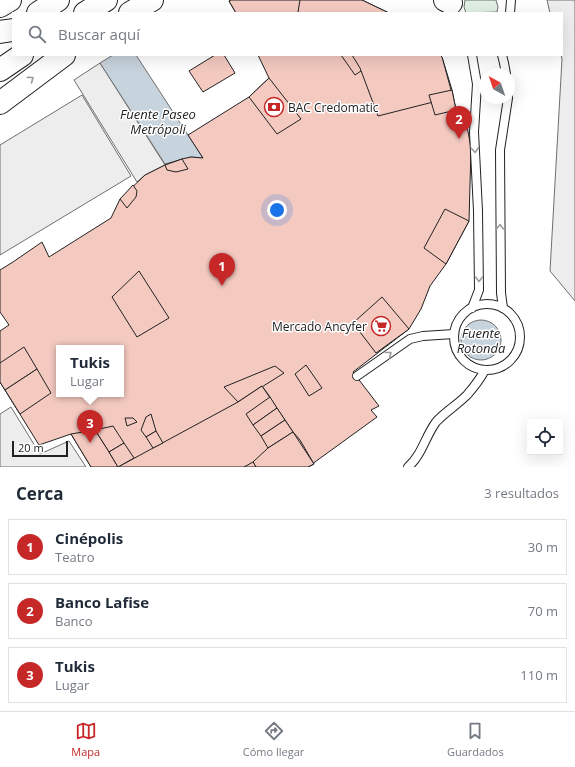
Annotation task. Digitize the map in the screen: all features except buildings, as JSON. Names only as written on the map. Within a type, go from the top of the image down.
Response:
[{"type":"main road","points":[[0,6],[10,0]]},
{"type":"main road","points":[[40,12],[58,0]]},
{"type":"main road","points":[[87,12],[106,0]]},
{"type":"main road","points":[[132,12],[152,0]]},
{"type":"main road","points":[[0,32],[12,30]]},
{"type":"main road","points":[[0,38],[12,31]]},
{"type":"main road","points":[[0,70],[21,56]]},
{"type":"main road","points":[[0,103],[63,56]]},
{"type":"lane","points":[[510,12],[511,0]]},
{"type":"lane","points":[[472,56],[477,84],[474,132],[478,211],[479,290],[472,308]]},
{"type":"lane","points":[[502,56],[505,68]]},
{"type":"lane","points":[[503,308],[501,293],[500,150],[507,104]]},
{"type":"lane","points":[[482,305],[492,305],[503,308],[511,315],[517,324],[520,335],[514,356],[506,364],[496,369],[485,370],[475,368],[466,362],[459,354],[455,344],[454,334],[457,324],[463,314],[472,308],[482,305]]},
{"type":"lane","points":[[357,376],[410,339],[422,336],[454,334]]},
{"type":"lane","points":[[408,467],[417,458],[438,420],[466,396],[485,370]]},
{"type":"green space","points":[[465,0],[496,0],[498,7],[497,12],[466,12],[464,7]]},
{"type":"shaded area","points":[[547,0],[575,0],[575,301],[550,271],[561,56],[563,56],[563,12],[550,12]]},
{"type":"shaded area","points":[[100,63],[165,165],[145,175],[137,182],[74,80]]},
{"type":"shaded area","points":[[82,95],[131,176],[0,255],[0,145]]},
{"type":"shaded area","points":[[11,407],[40,454],[69,441],[86,467],[0,467],[0,414]]},
{"type":"water","name":"Fuente Paseo Metrópoli","points":[[111,56],[137,56],[203,158],[191,157],[165,164],[100,63]]},
{"type":"water","name":"Fuente Rotonda","points":[[477,320],[485,320],[492,323],[498,329],[501,340],[498,351],[492,357],[485,360],[477,360],[470,357],[464,351],[461,344],[461,336],[464,329],[470,323]]},
{"type":"place","name":"BAC Credomatic","points":[[274,107]]},
{"type":"place","name":"Banco Lafise","points":[[459,139]]},
{"type":"place","name":"Cinépolis","points":[[222,286]]},
{"type":"place","name":"Mercado Ancyfer","points":[[381,326]]},
{"type":"place","name":"Tukis","points":[[90,443]]}]
